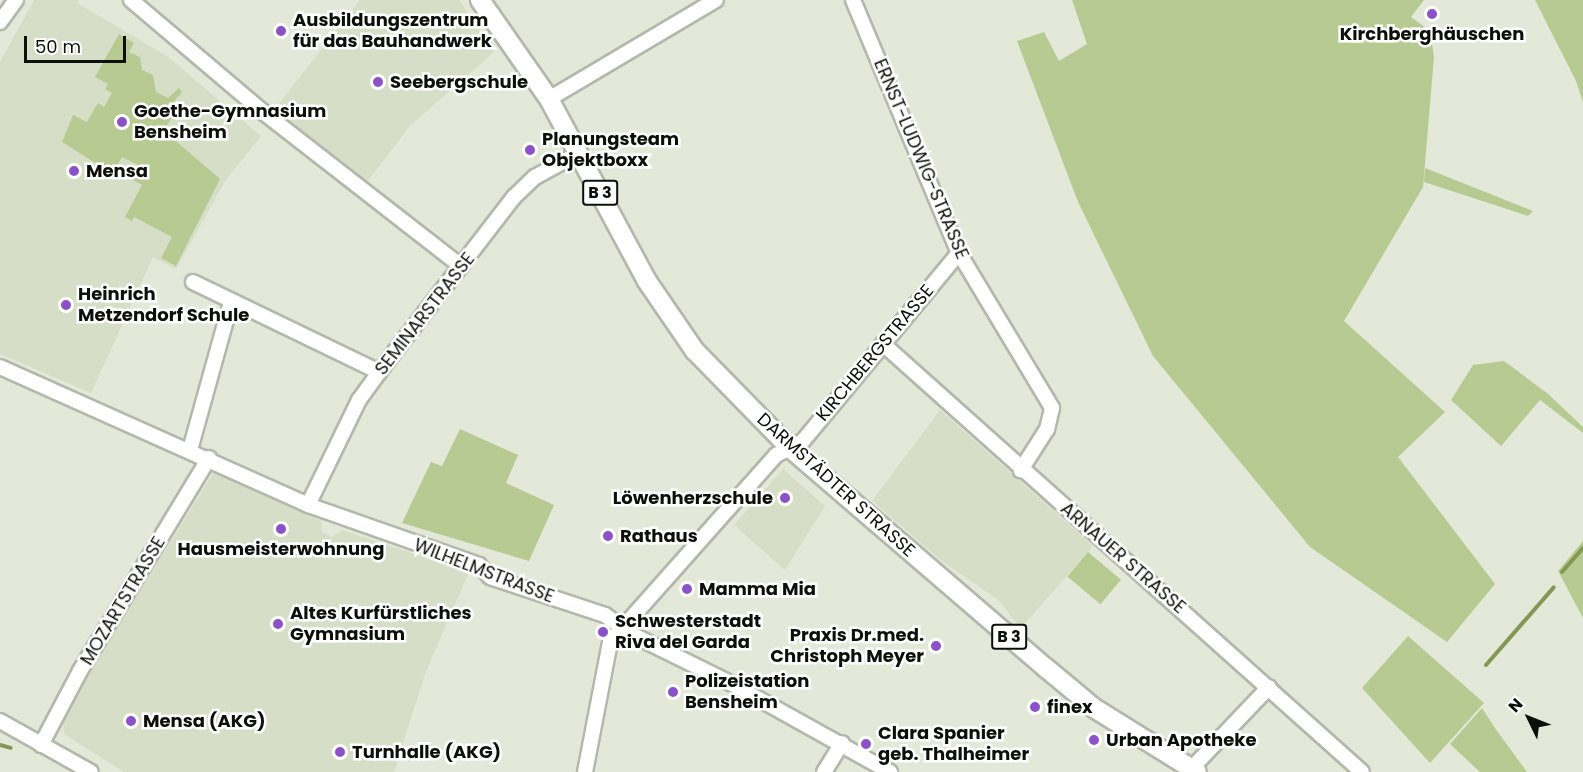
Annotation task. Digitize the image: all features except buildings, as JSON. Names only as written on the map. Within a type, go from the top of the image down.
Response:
[{"type":"main road","name":"DARMSTÄDTER STRASSE","points":[[480,0],[549,99],[647,281],[695,351],[790,448],[1094,708],[1194,770]]},
{"type":"street","points":[[0,22],[16,0]]},
{"type":"street","points":[[131,0],[263,112],[461,266]]},
{"type":"street","points":[[549,99],[716,0]]},
{"type":"street","name":"ERNST-LUDWIG-STRASSE","points":[[853,0],[959,253],[1052,408],[1045,435],[1021,470]]},
{"type":"street","name":"SEMINARSTRASSE","points":[[308,506],[359,400],[379,372],[514,197],[535,177],[579,153]]},
{"type":"street","name":"KIRCHBERGSTRASSE","points":[[585,772],[605,652],[621,628],[776,455],[802,442],[959,253]]},
{"type":"street","points":[[193,282],[379,372]]},
{"type":"street","points":[[190,450],[231,302]]},
{"type":"street","name":"ARNAUER STRASSE","points":[[883,344],[1021,470],[1269,687],[1362,772]]},
{"type":"street","name":"WILHELMSTRASSE","points":[[0,367],[209,458],[308,506],[479,565],[490,577],[605,615],[621,628],[842,743],[890,772]]},
{"type":"street","name":"MOZARTSTRASSE","points":[[40,745],[80,671],[209,458]]},
{"type":"street","points":[[1194,770],[1269,687]]},
{"type":"street","points":[[0,721],[91,772]]},
{"type":"street","points":[[824,772],[842,743]]},
{"type":"shaded area","name":"Goethe-Gymnasium Bensheim","points":[[34,0],[79,0],[77,3],[167,56],[261,136],[225,181],[176,269],[153,257],[91,393],[0,354],[0,62]]},
{"type":"shaded area","name":"Seebergschule","points":[[360,0],[459,0],[494,52],[410,126],[367,182],[274,110]]},
{"type":"shaded area","points":[[940,410],[1093,546],[1021,628],[997,599],[942,561],[872,501]]},
{"type":"shaded area","points":[[783,469],[825,506],[785,570],[734,525]]},
{"type":"shaded area","name":"Altes Kurfürstliches Gymnasium","points":[[217,472],[321,521],[322,532],[332,537],[342,530],[469,572],[425,674],[394,772],[124,772],[64,734],[63,722],[75,696],[212,475]]},
{"type":"green space","points":[[1072,0],[1424,0],[1411,17],[1430,31],[1434,57],[1423,187],[1344,321],[1445,412],[1398,457],[1495,584],[1447,642],[1310,547],[1153,356],[1078,202],[1017,41],[1044,32],[1059,61],[1087,44]]},
{"type":"green space","points":[[1535,0],[1583,0],[1583,102],[1576,81]]},
{"type":"green space","points":[[119,34],[134,43],[129,52],[140,57],[142,70],[153,75],[156,92],[168,98],[179,88],[182,92],[165,112],[172,118],[163,130],[220,179],[176,266],[161,258],[172,237],[134,217],[132,221],[125,217],[142,185],[133,180],[140,166],[122,157],[113,174],[62,142],[73,115],[87,122],[98,103],[104,107],[112,93],[105,89],[108,84],[95,77]]},
{"type":"green space","points":[[1425,168],[1533,211],[1528,216],[1424,182]]},
{"type":"green space","points":[[1504,361],[1547,393],[1583,427],[1583,433],[1540,400],[1501,446],[1451,400],[1473,365]]},
{"type":"green space","points":[[460,429],[518,455],[506,483],[554,505],[529,561],[402,523],[431,462],[442,466]]},
{"type":"green space","points":[[1583,541],[1583,618],[1558,571]]},
{"type":"green space","points":[[1088,552],[1121,580],[1100,604],[1067,577]]},
{"type":"green space","points":[[1408,636],[1484,703],[1430,763],[1362,688]]},
{"type":"green space","points":[[1482,708],[1527,772],[1480,772],[1450,744]]},
{"type":"waterway","points":[[1562,572],[1583,548]]},
{"type":"waterway","points":[[1486,665],[1554,587]]},
{"type":"waterway","points":[[0,745],[11,748]]},
{"type":"place","name":"Kirchberghäuschen","points":[[1432,14]]},
{"type":"place","name":"Ausbildungszentrum für das Bauhandwerk","points":[[281,31]]},
{"type":"place","name":"Seebergschule","points":[[378,82]]},
{"type":"place","name":"Goethe-Gymnasium Bensheim","points":[[122,122]]},
{"type":"place","name":"Planungsteam Objektboxx","points":[[530,150]]},
{"type":"place","name":"Mensa","points":[[74,171]]},
{"type":"place","name":"Heinrich Metzendorf Schule","points":[[66,305]]},
{"type":"place","name":"Löwenherzschule","points":[[785,498]]},
{"type":"place","name":"Hausmeisterwohnung","points":[[281,529]]},
{"type":"place","name":"Rathaus","points":[[608,536]]},
{"type":"place","name":"Mamma Mia","points":[[687,589]]},
{"type":"place","name":"Altes Kurfürstliches Gymnasium","points":[[278,624]]},
{"type":"place","name":"Schwesterstadt Riva del Garda","points":[[603,632]]},
{"type":"place","name":"Praxis Dr.med. Christoph Meyer","points":[[936,646]]},
{"type":"place","name":"Polizeistation Bensheim","points":[[673,692]]},
{"type":"place","name":"finex","points":[[1035,707]]},
{"type":"place","name":"Mensa (AKG)","points":[[131,721]]},
{"type":"place","name":"Urban Apotheke","points":[[1094,740]]},
{"type":"place","name":"Clara Spanier geb. Thalheimer","points":[[866,744]]},
{"type":"place","name":"Turnhalle (AKG)","points":[[340,752]]}]
